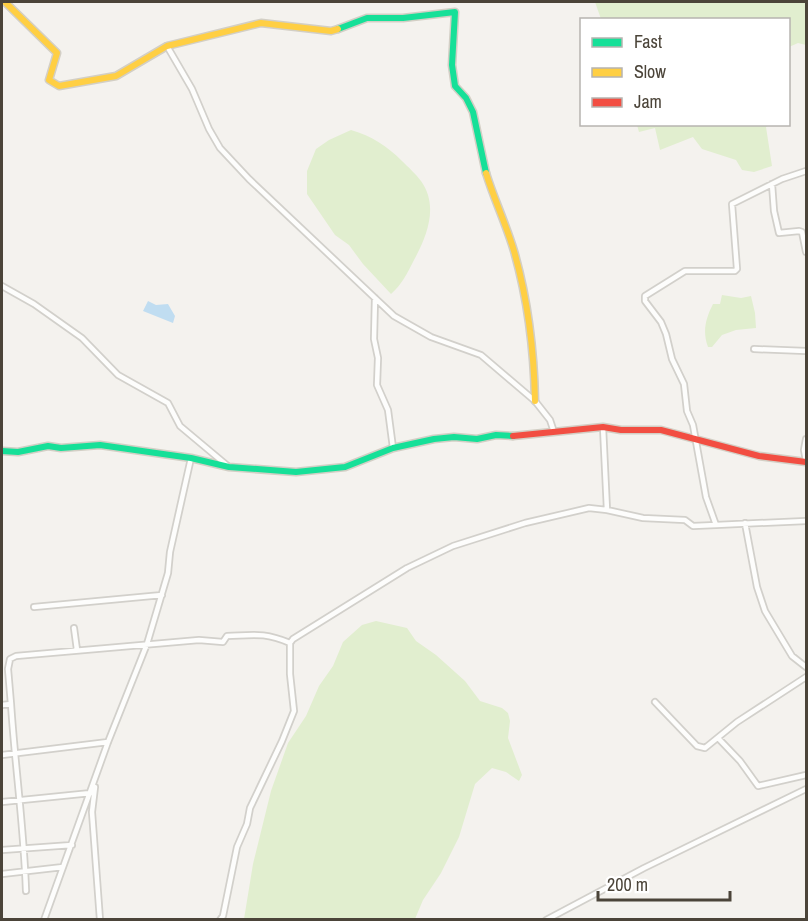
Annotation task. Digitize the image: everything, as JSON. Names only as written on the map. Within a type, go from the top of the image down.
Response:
[{"type":"street","points":[[5,2],[57,53],[49,80],[59,86],[116,76],[167,46],[261,23],[331,31],[368,18],[403,18],[455,12],[452,65],[455,86],[464,94],[473,109],[492,194],[514,252],[527,309],[535,367],[536,401]]},
{"type":"street","points":[[167,46],[192,89],[220,148],[249,179],[394,316],[431,338],[481,355],[536,401],[550,420],[554,432]]},
{"type":"street","points":[[716,525],[706,497],[693,425],[687,411],[684,384],[672,358],[661,322],[645,301],[645,296],[685,271],[735,271],[737,269],[732,204],[782,179],[807,171]]},
{"type":"street","points":[[772,184],[774,211],[779,233],[802,232],[807,252]]},
{"type":"street","points":[[2,286],[34,304],[82,338],[118,375],[168,403],[180,426],[229,467]]},
{"type":"street","points":[[375,298],[374,339],[378,358],[377,385],[388,410],[393,448]]},
{"type":"street","points":[[754,349],[807,351]]},
{"type":"street","points":[[603,427],[607,510]]},
{"type":"street","points":[[2,452],[18,452],[48,446],[61,448],[100,446],[191,458],[229,467],[296,472],[345,467],[393,448],[434,439],[454,437],[477,439],[496,435],[516,436],[603,427],[621,430],[661,430],[759,456],[807,461],[804,450],[807,439]]},
{"type":"street","points":[[44,920],[108,742],[147,645],[162,595],[191,458]]},
{"type":"street","points":[[290,643],[319,622],[407,568],[453,546],[525,524],[589,508],[643,518],[685,520],[693,526],[807,521]]},
{"type":"street","points":[[745,523],[757,587],[765,611],[792,656],[807,667]]},
{"type":"street","points":[[34,607],[162,595]]},
{"type":"street","points":[[75,628],[76,650]]},
{"type":"street","points":[[27,891],[21,801],[14,754],[10,659],[16,656],[199,640],[224,642],[228,636],[254,633],[290,643]]},
{"type":"street","points":[[220,920],[223,916],[237,847],[247,824],[250,808],[294,711],[290,674],[290,643]]},
{"type":"street","points":[[655,702],[697,746],[705,748],[736,722],[807,677]]},
{"type":"street","points":[[2,705],[11,704]]},
{"type":"street","points":[[718,738],[740,761],[758,786],[797,775],[807,775]]},
{"type":"street","points":[[2,755],[108,742]]},
{"type":"street","points":[[96,778],[92,812],[100,920]]},
{"type":"street","points":[[546,920],[644,868],[807,789]]},
{"type":"street","points":[[2,802],[91,793]]},
{"type":"street","points":[[2,850],[72,845]]},
{"type":"street","points":[[2,874],[63,867]]},
{"type":"green space","points":[[595,2],[806,2],[806,45],[798,43],[790,47],[790,18],[601,18]]},
{"type":"green space","points":[[637,126],[768,126],[772,166],[754,172],[742,170],[736,160],[702,149],[693,137],[660,150],[655,128],[639,132]]},
{"type":"green space","points":[[351,130],[372,138],[396,156],[421,181],[429,201],[427,231],[419,251],[404,278],[391,294],[349,245],[335,235],[307,194],[307,171],[316,149]]},
{"type":"green space","points":[[722,295],[741,298],[751,296],[756,328],[736,330],[722,335],[712,347],[708,347],[705,336],[707,320],[713,304],[720,304]]},
{"type":"green space","points":[[376,621],[407,628],[416,641],[436,655],[465,681],[480,701],[502,708],[508,713],[510,721],[508,738],[522,775],[519,781],[506,772],[492,768],[475,784],[459,837],[441,873],[423,900],[415,919],[244,919],[253,864],[271,791],[288,743],[306,716],[343,642],[362,625]]},
{"type":"water","points":[[148,301],[156,305],[168,304],[175,316],[173,323],[143,311]]},
{"type":"traffic: fast","points":[[338,29],[367,18],[403,18],[455,12],[452,65],[455,86],[466,98],[473,112],[486,173]]},
{"type":"traffic: fast","points":[[2,451],[18,452],[48,446],[61,448],[100,445],[191,458],[229,467],[296,472],[345,467],[393,448],[434,439],[513,436]]},
{"type":"traffic: slow","points":[[5,2],[57,53],[49,80],[59,86],[116,76],[167,46],[261,23],[331,31],[338,29]]},
{"type":"traffic: slow","points":[[486,173],[519,269],[532,344],[535,401]]},
{"type":"traffic: jam","points":[[513,436],[603,427],[621,430],[661,430],[759,456],[806,462]]}]
